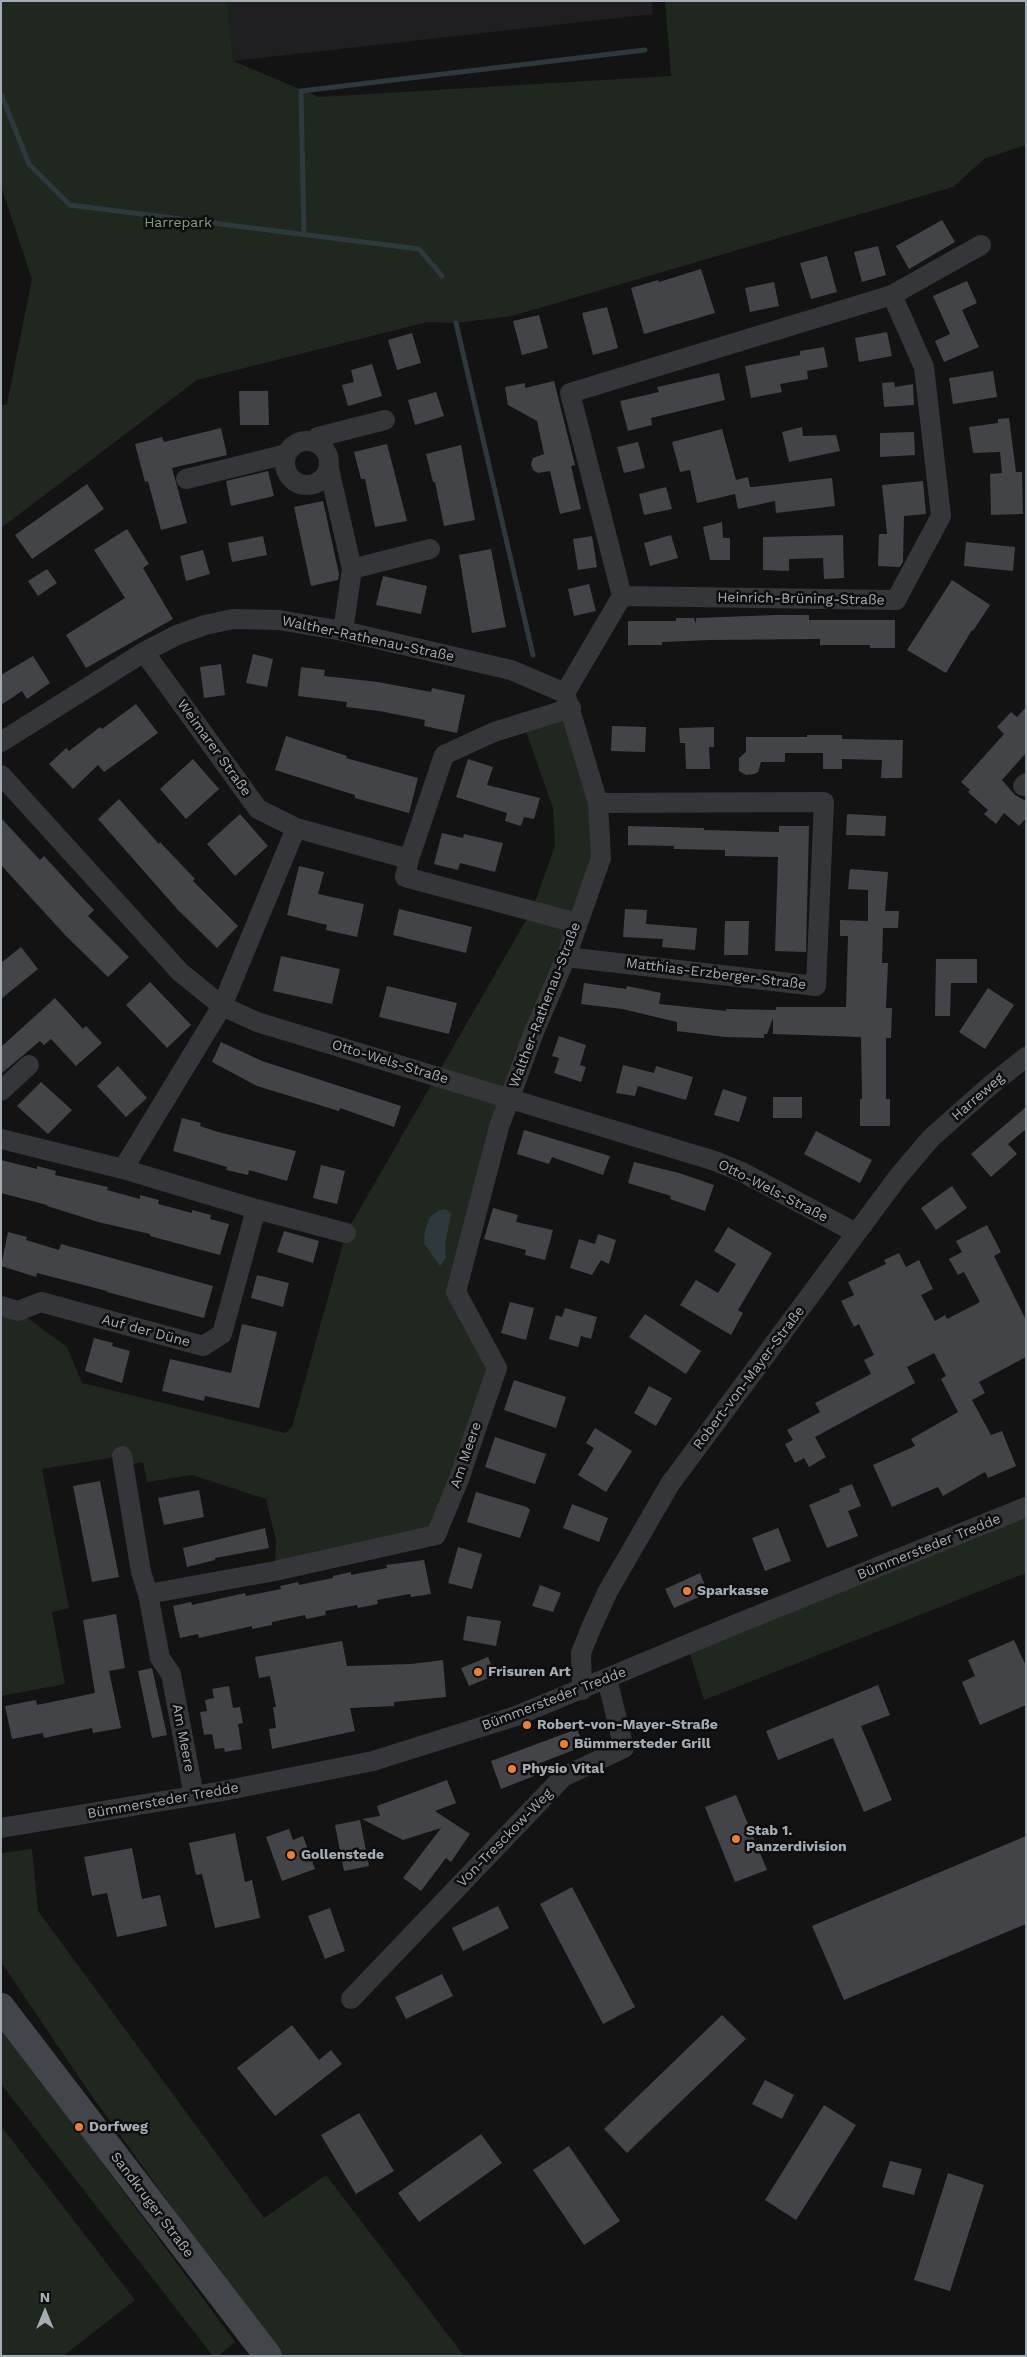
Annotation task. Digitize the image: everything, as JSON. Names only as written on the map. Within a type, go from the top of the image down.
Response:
[{"type":"street","points":[[577,923],[405,877],[409,859],[444,755],[568,700],[622,596],[570,393],[892,295],[981,245]]},
{"type":"street","name":"Heinrich-Brüning-Straße","points":[[622,596],[896,600],[941,516],[924,367],[892,295]]},
{"type":"street","points":[[316,442],[318,438],[385,420]]},
{"type":"street","points":[[329,469],[320,481],[307,485],[300,484],[288,475],[286,468],[287,454],[291,448],[302,441],[316,442],[326,451],[330,463],[329,469],[352,569],[343,631]]},
{"type":"street","points":[[186,479],[287,454]]},
{"type":"street","points":[[352,569],[430,549]]},
{"type":"street","name":"Walther-Rathenau-Straße","points":[[1,742],[144,652],[177,635],[205,625],[233,619],[280,620],[343,631],[511,670],[568,700],[598,803],[601,858],[566,957],[534,1032],[509,1099]]},
{"type":"street","name":"Weimarer Straße","points":[[144,652],[258,809],[296,828],[409,859]]},
{"type":"street","name":"Otto-Wels-Straße","points":[[2,778],[180,972],[222,1006],[257,1022],[715,1161],[744,1173],[856,1233]]},
{"type":"street","name":"Matthias-Erzberger-Straße","points":[[566,957],[816,986],[824,802],[598,803]]},
{"type":"street","points":[[123,1169],[222,1006],[296,828]]},
{"type":"street","name":"Harreweg","points":[[931,1138],[992,1084],[1026,1057]]},
{"type":"street","points":[[1,1091],[29,1065]]},
{"type":"street","name":"Am Meere","points":[[148,1594],[275,1571],[436,1534],[459,1479],[497,1368],[456,1292],[499,1127],[509,1099]]},
{"type":"street","name":"Robert-von-Mayer-Straße","points":[[582,1690],[581,1653],[591,1628],[608,1591],[670,1484],[888,1188],[931,1138]]},
{"type":"street","points":[[1,1139],[123,1169],[256,1209],[346,1233]]},
{"type":"street","name":"Auf der Düne","points":[[1,1306],[18,1311],[41,1302],[203,1346],[222,1334],[256,1209]]},
{"type":"street","name":"Am Meere","points":[[122,1456],[141,1572],[148,1594],[160,1658],[171,1674],[194,1796]]},
{"type":"street","name":"Bümmersteder Tredde","points":[[1,1828],[194,1796],[373,1761],[516,1716],[582,1690],[726,1628],[1026,1507]]},
{"type":"street","name":"Von-Tresckow-Weg","points":[[351,1999],[563,1778],[624,1748],[607,1679]]},
{"type":"street","name":"Sandkruger Straße","points":[[1,2007],[268,2356]]},
{"type":"shaded area","points":[[227,1],[652,1],[653,14],[233,61]]},
{"type":"shaded area","points":[[446,1209],[451,1214],[445,1244],[446,1258],[440,1266],[424,1243],[425,1230],[430,1217],[438,1211]]},
{"type":"green space","name":"Harrepark","points":[[1,1],[227,1],[233,61],[319,97],[671,76],[665,1],[1026,1],[1026,145],[984,159],[953,187],[512,316],[456,323],[427,322],[197,380],[1,528],[1,406],[7,404],[32,279],[1,186]]},
{"type":"green space","points":[[571,708],[601,858],[534,1032],[457,1291],[497,1368],[436,1534],[275,1571],[276,1541],[266,1499],[192,1475],[147,1482],[143,1462],[124,1466],[122,1456],[42,1469],[69,1608],[52,1612],[65,1684],[1,1696],[1,1306],[18,1311],[67,1347],[82,1383],[285,1433],[292,1427],[346,1233],[532,910],[555,846],[553,808],[523,723]]},
{"type":"green space","points":[[1026,1507],[1026,1573],[704,1700],[687,1644]]},
{"type":"green space","points":[[32,1849],[38,1911],[264,2218],[326,2175],[464,2356],[279,2356],[87,2089],[1,1962],[1,1853]]},
{"type":"green space","points":[[1,2026],[235,2342],[218,2356],[213,2356],[1,2084]]},
{"type":"green space","points":[[1,2126],[135,2300],[63,2356],[1,2356]]},
{"type":"building","points":[[942,220],[955,242],[909,269],[896,246]]},
{"type":"building","points":[[878,246],[886,275],[862,282],[854,252]]},
{"type":"building","points":[[827,256],[837,292],[811,299],[800,263]]},
{"type":"building","points":[[701,269],[715,313],[644,334],[631,288],[658,280],[659,282]]},
{"type":"building","points":[[967,281],[977,303],[962,310],[979,347],[944,362],[935,341],[950,334],[933,296]]},
{"type":"building","points":[[774,282],[779,306],[750,312],[745,288]]},
{"type":"building","points":[[607,307],[618,348],[593,355],[582,313]]},
{"type":"building","points":[[539,315],[548,348],[522,355],[513,321]]},
{"type":"building","points":[[887,332],[892,356],[859,362],[855,338]]},
{"type":"building","points":[[412,333],[421,363],[397,370],[388,340]]},
{"type":"building","points":[[824,347],[828,367],[807,371],[808,379],[780,384],[782,392],[751,398],[745,366],[800,355],[800,351]]},
{"type":"building","points":[[372,364],[382,396],[348,406],[342,385],[354,382],[351,370]]},
{"type":"building","points":[[993,371],[997,397],[953,404],[949,378]]},
{"type":"building","points":[[719,373],[725,400],[651,418],[652,425],[628,431],[620,401],[659,392],[657,387]]},
{"type":"building","points":[[554,381],[575,465],[571,466],[581,509],[560,514],[550,471],[538,473],[533,470],[531,464],[533,458],[544,454],[537,421],[508,405],[505,387],[525,383],[525,388]]},
{"type":"building","points":[[894,382],[895,387],[913,384],[914,405],[884,407],[882,383]]},
{"type":"building","points":[[239,391],[268,391],[269,425],[240,425]]},
{"type":"building","points":[[436,392],[444,416],[415,425],[408,400]]},
{"type":"building","points":[[1009,418],[1016,472],[1022,472],[1023,514],[991,515],[990,474],[1002,473],[1000,452],[973,453],[969,427],[998,423],[998,419]]},
{"type":"building","points":[[802,427],[803,436],[836,435],[840,451],[789,462],[782,432]]},
{"type":"building","points":[[221,428],[227,455],[172,468],[187,523],[161,530],[148,481],[145,482],[135,444],[162,437],[164,442]]},
{"type":"building","points":[[722,429],[736,480],[748,477],[750,487],[753,487],[832,478],[835,506],[776,513],[775,501],[738,509],[735,494],[697,503],[690,470],[680,472],[672,442]]},
{"type":"building","points":[[914,432],[915,455],[880,457],[880,433]]},
{"type":"building","points":[[638,442],[645,468],[624,473],[617,447]]},
{"type":"building","points":[[387,444],[407,521],[375,527],[365,479],[361,479],[354,452]]},
{"type":"building","points":[[461,445],[475,520],[444,526],[435,482],[433,482],[426,454]]},
{"type":"building","points":[[268,471],[274,496],[231,506],[226,481]]},
{"type":"building","points":[[923,481],[926,514],[904,516],[903,562],[900,567],[878,566],[879,534],[887,534],[882,485]]},
{"type":"building","points":[[87,484],[104,509],[32,559],[15,535]]},
{"type":"building","points":[[666,487],[672,509],[644,515],[639,494]]},
{"type":"building","points":[[323,501],[339,574],[338,580],[311,586],[294,507]]},
{"type":"building","points":[[722,522],[723,538],[730,538],[730,560],[710,560],[703,527]]},
{"type":"building","points":[[127,529],[149,564],[143,568],[173,619],[86,668],[66,635],[125,598],[94,550]]},
{"type":"building","points":[[671,535],[678,558],[650,566],[644,543]]},
{"type":"building","points":[[843,535],[844,578],[824,579],[823,558],[789,559],[789,571],[763,570],[763,537]]},
{"type":"building","points":[[263,536],[267,555],[232,562],[228,543]]},
{"type":"building","points":[[592,536],[597,567],[578,570],[573,539]]},
{"type":"building","points":[[966,542],[1015,547],[1013,571],[964,566]]},
{"type":"building","points":[[491,549],[506,627],[472,633],[459,555]]},
{"type":"building","points":[[203,550],[210,574],[186,581],[180,556]]},
{"type":"building","points":[[47,569],[57,583],[38,596],[28,581]]},
{"type":"building","points":[[383,576],[427,586],[421,614],[376,605]]},
{"type":"building","points":[[952,580],[990,605],[972,630],[946,673],[907,650]]},
{"type":"building","points":[[589,584],[596,611],[574,616],[568,589]]},
{"type":"building","points":[[809,615],[809,620],[895,620],[895,648],[870,648],[870,645],[820,645],[820,639],[710,640],[662,642],[662,645],[628,645],[628,621],[676,621],[676,618],[694,618],[696,624],[696,618]]},
{"type":"building","points":[[253,654],[273,659],[267,687],[246,683]]},
{"type":"building","points":[[33,656],[50,683],[27,699],[22,691],[1,705],[1,675]]},
{"type":"building","points":[[221,664],[225,695],[204,698],[200,667]]},
{"type":"building","points":[[301,667],[325,670],[324,676],[378,682],[431,692],[432,688],[465,695],[457,733],[424,726],[425,720],[346,707],[347,702],[298,696]]},
{"type":"building","points":[[136,704],[158,733],[104,772],[98,765],[73,789],[49,764],[66,748],[69,751],[100,727],[102,729]]},
{"type":"building","points":[[1026,707],[1026,753],[1002,780],[1015,795],[1026,801],[1026,818],[1019,826],[1004,813],[996,824],[984,814],[988,810],[968,792],[970,790],[961,782],[1004,734],[997,727],[1011,712],[1017,717]]},
{"type":"building","points":[[612,726],[646,727],[645,752],[611,751]]},
{"type":"building","points":[[714,727],[714,747],[709,747],[710,769],[686,769],[685,743],[680,743],[679,728]]},
{"type":"building","points":[[807,735],[842,735],[842,739],[903,740],[902,778],[881,778],[882,760],[842,759],[842,769],[823,769],[823,753],[785,753],[785,762],[761,762],[758,772],[754,774],[746,775],[739,771],[739,758],[746,752],[746,737],[807,737]]},
{"type":"building","points":[[286,736],[347,756],[346,758],[418,778],[409,813],[355,798],[355,795],[275,770]]},
{"type":"building","points":[[193,759],[219,789],[186,819],[160,789]]},
{"type":"building","points":[[468,759],[493,767],[487,785],[540,798],[534,819],[524,817],[521,826],[505,821],[507,813],[456,797]]},
{"type":"building","points":[[119,799],[159,844],[160,842],[195,879],[193,881],[238,926],[217,948],[178,910],[98,819]]},
{"type":"building","points":[[240,814],[268,846],[235,876],[207,844]]},
{"type":"building","points":[[847,814],[886,816],[885,836],[846,835]]},
{"type":"building","points":[[1,818],[40,860],[44,856],[94,910],[88,916],[129,957],[108,977],[66,936],[1,865]]},
{"type":"building","points":[[628,826],[779,832],[779,826],[809,826],[806,952],[775,951],[778,857],[725,856],[725,850],[674,849],[674,846],[628,845]]},
{"type":"building","points":[[442,833],[463,838],[464,834],[503,843],[495,872],[460,863],[458,870],[434,864]]},
{"type":"building","points":[[299,866],[324,872],[318,894],[364,904],[357,937],[326,930],[327,925],[287,915]]},
{"type":"building","points":[[850,869],[888,872],[885,911],[899,911],[898,928],[883,928],[882,963],[888,963],[886,1008],[892,1008],[891,1038],[886,1038],[886,1099],[890,1099],[890,1126],[860,1126],[860,1099],[862,1099],[861,1037],[773,1034],[773,1018],[767,1034],[764,1034],[764,1038],[725,1037],[677,1031],[677,1022],[622,1009],[581,1004],[584,983],[626,989],[627,986],[661,993],[659,1004],[726,1011],[726,1009],[776,1010],[776,1007],[846,1007],[848,936],[840,936],[840,920],[868,921],[868,890],[848,889]]},
{"type":"building","points":[[399,909],[472,927],[466,953],[393,935]]},
{"type":"building","points":[[625,909],[647,910],[646,924],[697,928],[695,950],[662,947],[663,939],[623,937]]},
{"type":"building","points":[[725,921],[749,921],[748,955],[724,955]]},
{"type":"building","points":[[21,947],[38,969],[1,999],[1,963]]},
{"type":"building","points":[[281,956],[340,969],[332,1004],[273,991]]},
{"type":"building","points":[[936,959],[977,959],[977,983],[951,983],[950,1016],[935,1016]]},
{"type":"building","points":[[150,982],[191,1025],[167,1048],[126,1005]]},
{"type":"building","points":[[387,986],[457,1003],[449,1034],[379,1017]]},
{"type":"building","points":[[988,988],[1014,1005],[985,1049],[959,1032]]},
{"type":"building","points":[[55,998],[83,1029],[86,1026],[102,1043],[76,1066],[51,1039],[44,1045],[40,1041],[1,1074],[1,1047]]},
{"type":"building","points":[[559,1036],[586,1045],[580,1065],[586,1067],[581,1082],[554,1073],[559,1058],[552,1056]]},
{"type":"building","points":[[221,1042],[262,1061],[401,1106],[394,1127],[340,1108],[339,1111],[257,1086],[212,1062]]},
{"type":"building","points":[[623,1065],[654,1073],[656,1066],[693,1077],[686,1100],[638,1086],[635,1096],[616,1093]]},
{"type":"building","points":[[118,1066],[147,1098],[126,1117],[97,1086]]},
{"type":"building","points":[[41,1082],[72,1110],[48,1134],[17,1106]]},
{"type":"building","points":[[723,1089],[747,1097],[739,1122],[714,1115]]},
{"type":"building","points":[[773,1097],[802,1097],[802,1118],[773,1118]]},
{"type":"building","points":[[1026,1107],[1026,1129],[1008,1144],[1017,1154],[991,1177],[971,1154]]},
{"type":"building","points":[[182,1118],[201,1123],[200,1126],[218,1132],[296,1151],[287,1181],[249,1170],[248,1175],[226,1170],[227,1167],[173,1151]]},
{"type":"building","points":[[524,1130],[610,1156],[603,1175],[552,1157],[549,1164],[517,1154]]},
{"type":"building","points":[[816,1131],[872,1160],[860,1183],[804,1154]]},
{"type":"building","points":[[1,1160],[37,1169],[37,1166],[56,1171],[55,1175],[108,1187],[107,1190],[140,1199],[140,1195],[159,1200],[158,1204],[192,1213],[192,1210],[211,1215],[210,1219],[229,1224],[220,1255],[1,1193]]},
{"type":"building","points":[[634,1162],[679,1173],[714,1185],[705,1211],[670,1199],[671,1196],[628,1183]]},
{"type":"building","points":[[321,1165],[345,1171],[337,1204],[313,1198]]},
{"type":"building","points":[[952,1186],[967,1208],[936,1230],[921,1208]]},
{"type":"building","points":[[493,1208],[518,1215],[516,1222],[553,1230],[545,1260],[525,1255],[526,1250],[484,1239]]},
{"type":"building","points":[[987,1225],[1001,1252],[994,1256],[1026,1320],[1026,1357],[979,1382],[985,1393],[972,1400],[991,1435],[1002,1431],[1016,1466],[988,1478],[985,1472],[943,1496],[938,1487],[892,1507],[873,1465],[915,1446],[911,1439],[958,1412],[941,1379],[946,1376],[934,1353],[907,1367],[915,1383],[815,1437],[826,1457],[809,1467],[804,1458],[795,1463],[785,1444],[793,1440],[787,1430],[820,1412],[815,1403],[871,1374],[864,1360],[874,1355],[859,1324],[854,1327],[841,1301],[854,1295],[848,1282],[886,1264],[884,1260],[899,1253],[906,1267],[919,1260],[933,1289],[921,1295],[935,1321],[945,1315],[947,1319],[980,1302],[964,1272],[958,1275],[949,1259],[962,1252],[956,1241]]},
{"type":"building","points":[[728,1227],[772,1253],[738,1310],[743,1313],[731,1335],[680,1305],[696,1280],[718,1293],[736,1264],[714,1251]]},
{"type":"building","points":[[284,1231],[319,1241],[313,1263],[277,1252]]},
{"type":"building","points":[[8,1232],[27,1237],[26,1240],[59,1250],[61,1244],[213,1286],[204,1318],[37,1273],[36,1277],[1,1266]]},
{"type":"building","points":[[598,1234],[616,1240],[609,1264],[601,1260],[592,1275],[570,1268],[579,1239],[595,1244]]},
{"type":"building","points":[[257,1275],[289,1283],[283,1307],[251,1298]]},
{"type":"building","points":[[510,1302],[534,1308],[526,1340],[501,1333]]},
{"type":"building","points":[[565,1308],[597,1317],[591,1339],[581,1336],[578,1347],[549,1339],[556,1315],[562,1317]]},
{"type":"building","points":[[645,1314],[701,1351],[686,1374],[629,1337]]},
{"type":"building","points":[[242,1324],[277,1332],[259,1408],[205,1396],[204,1401],[162,1391],[170,1359],[231,1373]]},
{"type":"building","points":[[94,1338],[113,1343],[112,1346],[130,1351],[122,1383],[85,1371]]},
{"type":"building","points":[[514,1380],[566,1397],[556,1428],[504,1410]]},
{"type":"building","points":[[649,1386],[672,1398],[656,1426],[634,1413]]},
{"type":"building","points":[[595,1428],[632,1451],[606,1492],[578,1475],[594,1448],[586,1443]]},
{"type":"building","points":[[495,1437],[546,1454],[535,1484],[485,1467]]},
{"type":"building","points":[[100,1481],[119,1577],[92,1582],[73,1486]]},
{"type":"building","points":[[852,1484],[861,1506],[848,1511],[858,1536],[827,1548],[809,1505],[840,1492],[839,1489]]},
{"type":"building","points":[[199,1490],[204,1517],[164,1525],[158,1498]]},
{"type":"building","points":[[476,1492],[527,1507],[530,1510],[520,1538],[467,1522]]},
{"type":"building","points":[[572,1504],[608,1518],[599,1542],[563,1528]]},
{"type":"building","points":[[265,1528],[269,1548],[215,1558],[215,1560],[187,1567],[183,1548]]},
{"type":"building","points":[[778,1528],[791,1561],[765,1571],[752,1538]]},
{"type":"building","points":[[458,1547],[482,1554],[472,1589],[448,1583]]},
{"type":"building","points":[[424,1560],[431,1594],[411,1597],[410,1594],[377,1600],[378,1604],[358,1608],[357,1605],[325,1611],[326,1615],[306,1619],[305,1615],[272,1622],[272,1625],[252,1629],[252,1626],[199,1638],[198,1634],[180,1638],[173,1606],[191,1602],[192,1605],[245,1593],[246,1596],[281,1589],[280,1586],[298,1582],[299,1585],[351,1572],[351,1575],[387,1568],[386,1565]]},
{"type":"building","name":"Sparkasse","points":[[700,1573],[708,1593],[674,1608],[665,1589]]},
{"type":"building","points":[[540,1585],[561,1593],[553,1612],[532,1606]]},
{"type":"building","points":[[116,1614],[125,1668],[109,1671],[121,1728],[93,1733],[92,1728],[44,1738],[43,1733],[12,1739],[5,1706],[36,1700],[37,1705],[95,1693],[83,1620]]},
{"type":"building","points":[[467,1616],[501,1621],[496,1646],[463,1640]]},
{"type":"building","points":[[1014,1640],[1026,1666],[1026,1705],[980,1725],[962,1682],[975,1676],[968,1660]]},
{"type":"building","points":[[342,1641],[347,1666],[411,1664],[443,1660],[446,1697],[394,1702],[394,1706],[350,1708],[355,1731],[272,1749],[269,1729],[276,1728],[273,1707],[276,1707],[270,1676],[259,1678],[255,1657]]},
{"type":"building","name":"Frisuren Art","points":[[488,1657],[493,1669],[491,1677],[469,1686],[461,1668]]},
{"type":"building","points":[[152,1668],[167,1735],[152,1738],[138,1671]]},
{"type":"building","points":[[878,1685],[890,1715],[861,1726],[892,1800],[864,1812],[833,1738],[778,1760],[766,1731]]},
{"type":"building","points":[[229,1686],[233,1708],[240,1707],[243,1723],[238,1724],[242,1749],[225,1752],[224,1748],[215,1749],[212,1734],[204,1735],[200,1712],[207,1711],[205,1700],[214,1698],[212,1689]]},
{"type":"building","points":[[577,1729],[584,1746],[530,1767],[534,1776],[501,1789],[491,1761]]},
{"type":"building","points":[[447,1780],[456,1803],[435,1811],[470,1834],[451,1862],[446,1858],[421,1891],[403,1878],[441,1828],[403,1840],[362,1819],[380,1816],[377,1806]]},
{"type":"building","name":"Stab 1. Panzerdivision","points":[[736,1795],[767,1870],[735,1882],[705,1807]]},
{"type":"building","points":[[360,1820],[369,1866],[344,1871],[335,1825]]},
{"type":"building","name":"Gollenstede","points":[[289,1829],[293,1840],[303,1836],[315,1869],[282,1881],[266,1837]]},
{"type":"building","points":[[235,1833],[245,1882],[252,1880],[260,1918],[215,1928],[202,1874],[196,1875],[189,1843]]},
{"type":"building","points":[[1026,1836],[1026,1924],[844,2000],[812,1926]]},
{"type":"building","points":[[132,1848],[142,1899],[160,1895],[167,1926],[117,1937],[107,1893],[92,1896],[84,1857]]},
{"type":"building","points":[[572,1887],[635,2007],[603,2024],[540,1904]]},
{"type":"building","points":[[498,1906],[509,1928],[463,1951],[452,1928]]},
{"type":"building","points":[[330,1908],[345,1951],[325,1959],[308,1916]]},
{"type":"building","points":[[442,1974],[453,1996],[406,2019],[395,1997]]},
{"type":"building","points":[[722,2015],[746,2039],[627,2153],[604,2129]]},
{"type":"building","points":[[292,2025],[319,2060],[331,2050],[342,2064],[275,2116],[237,2068]]},
{"type":"building","points":[[765,2080],[794,2095],[782,2119],[752,2104]]},
{"type":"building","points":[[824,2105],[856,2125],[796,2220],[765,2200]]},
{"type":"building","points":[[359,2113],[394,2171],[356,2194],[321,2135]]},
{"type":"building","points":[[481,2134],[502,2163],[419,2222],[398,2193]]},
{"type":"building","points":[[569,2146],[620,2221],[584,2245],[533,2170]]},
{"type":"building","points":[[890,2161],[922,2169],[914,2195],[882,2187]]},
{"type":"building","points":[[948,2173],[984,2185],[950,2291],[914,2280]]},
{"type":"waterway","points":[[304,233],[301,91],[645,50]]},
{"type":"waterway","points":[[1,94],[29,164],[70,205],[419,249],[442,276]]},
{"type":"waterway","points":[[456,323],[533,655]]},
{"type":"place","name":"Sparkasse","points":[[687,1591]]},
{"type":"place","name":"Frisuren Art","points":[[478,1672]]},
{"type":"place","name":"Robert-von-Mayer-Straße","points":[[527,1725]]},
{"type":"place","name":"Bümmersteder Grill","points":[[564,1744]]},
{"type":"place","name":"Physio Vital","points":[[512,1769]]},
{"type":"place","name":"Stab 1. Panzerdivision","points":[[736,1839]]},
{"type":"place","name":"Gollenstede","points":[[291,1855]]},
{"type":"place","name":"Dorfweg","points":[[79,2127]]}]
